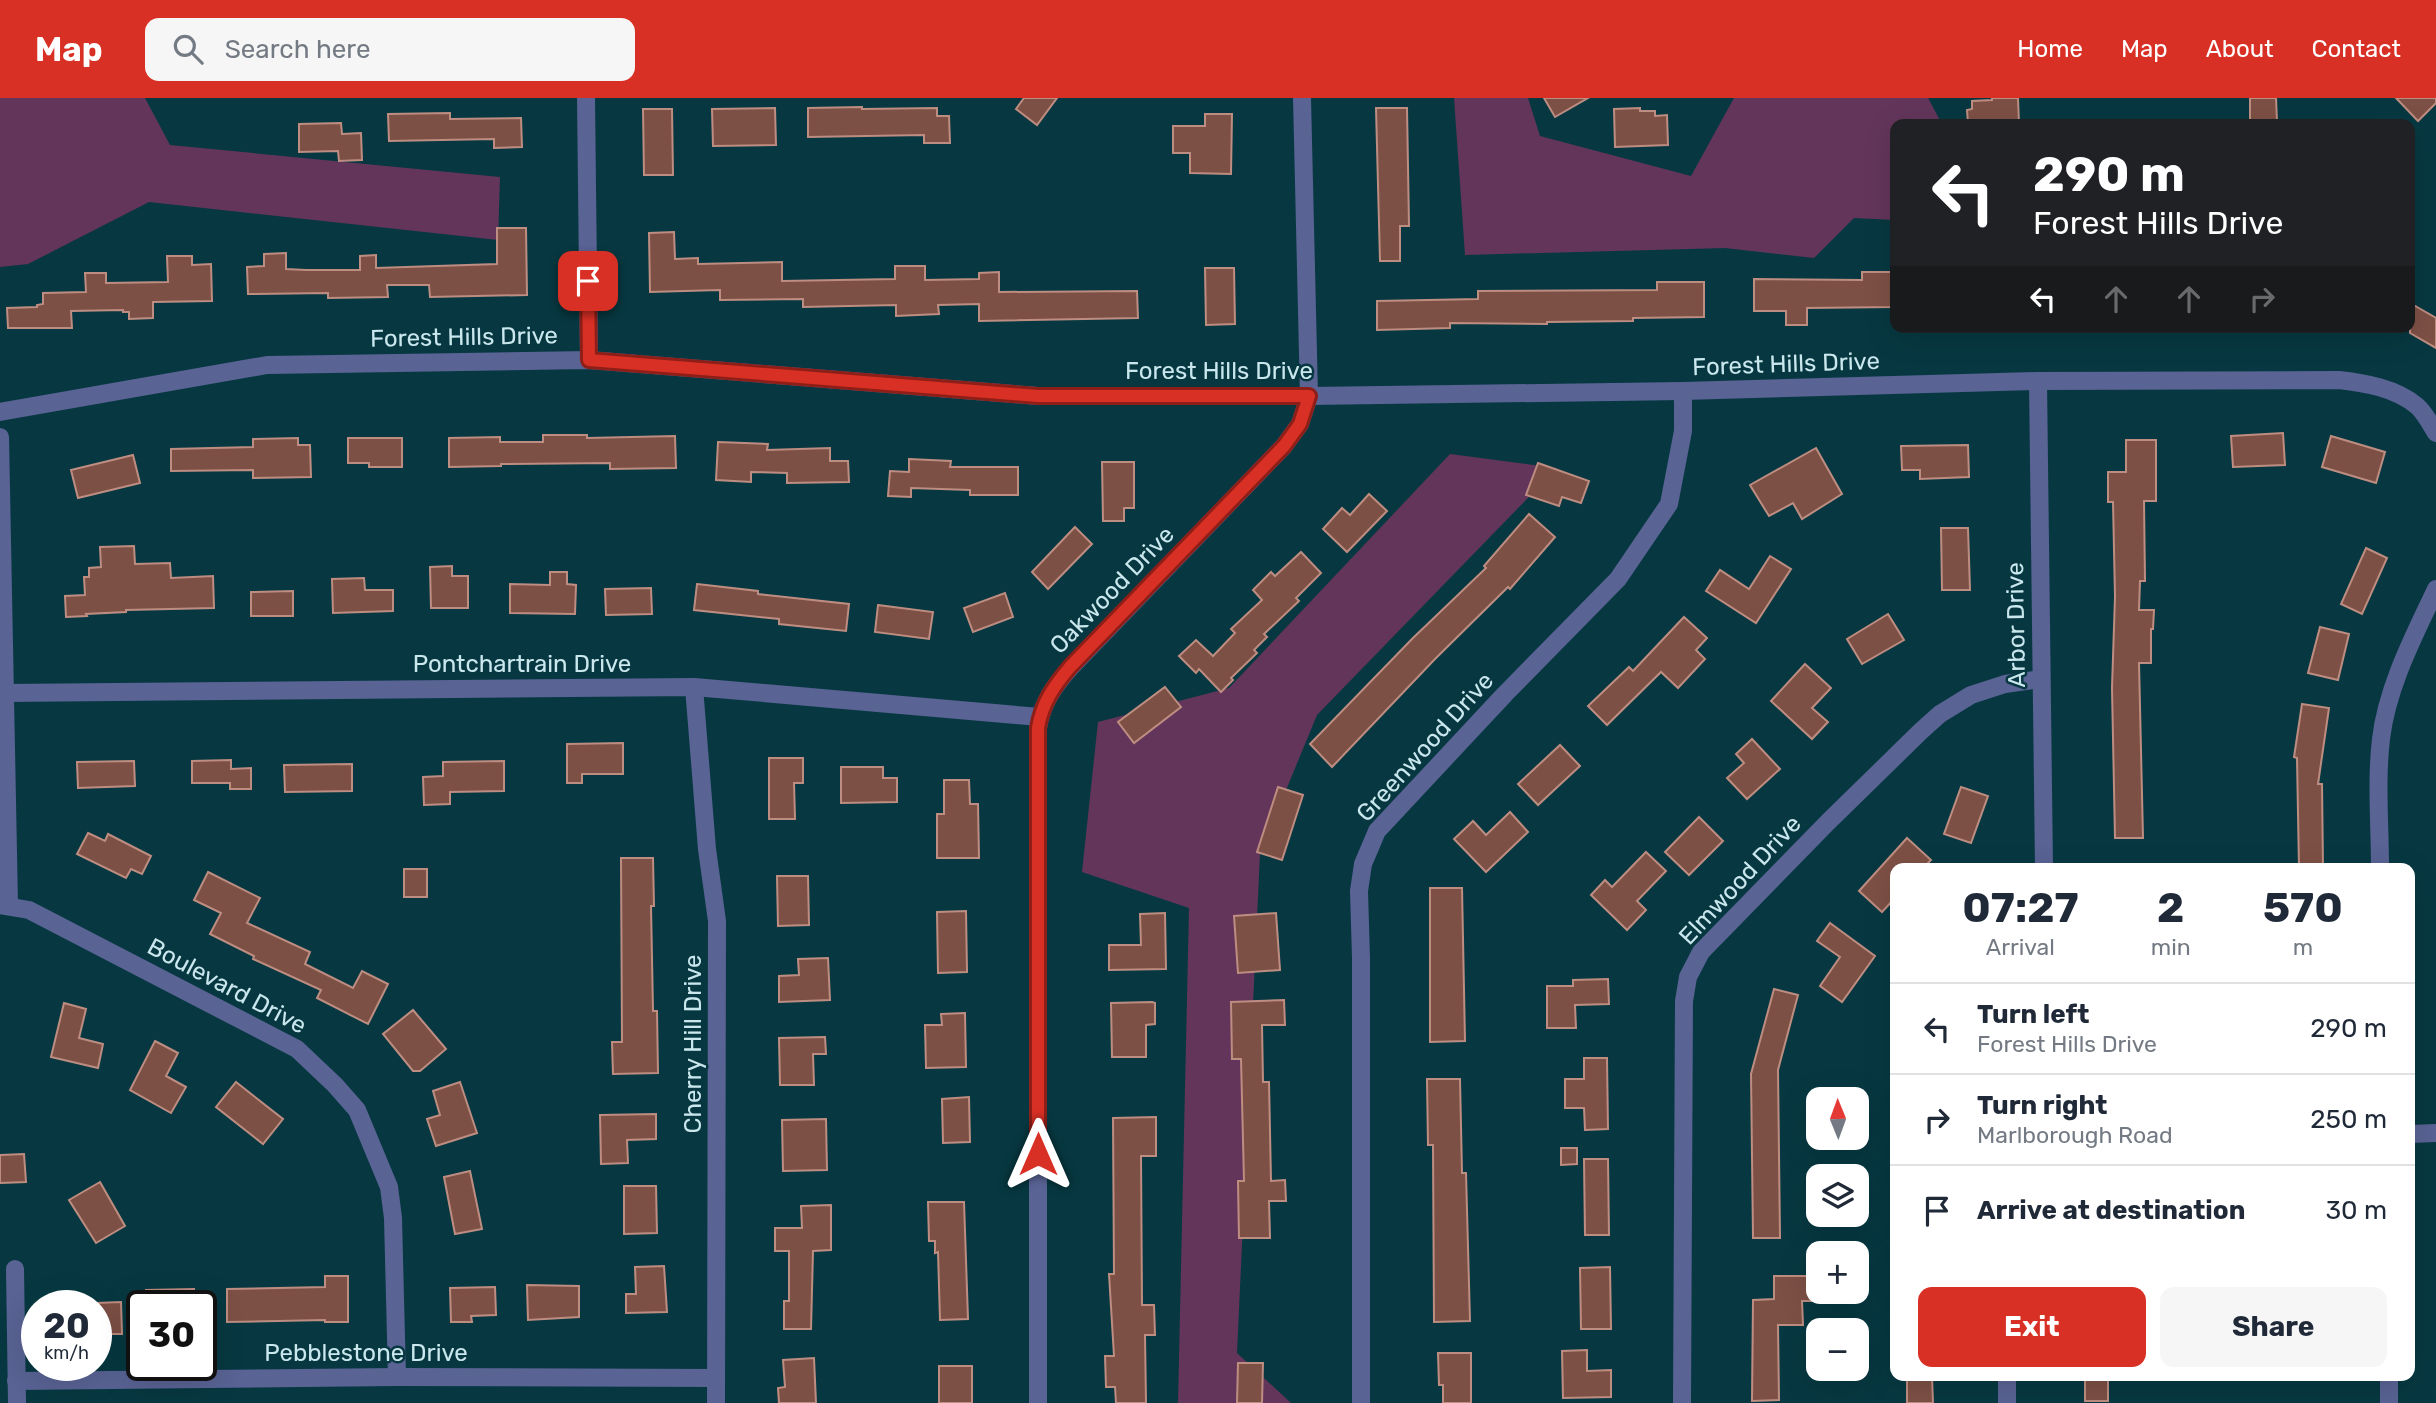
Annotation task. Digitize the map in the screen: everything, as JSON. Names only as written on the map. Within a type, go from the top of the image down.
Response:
[{"type":"street","points":[[586,98],[589,360]]},
{"type":"street","name":"Oakwood Drive","points":[[1038,1403],[1040,717],[1055,685],[1070,667],[1284,446],[1300,424],[1309,396],[1302,98]]},
{"type":"street","name":"Forest Hills Drive","points":[[0,412],[267,365],[589,360],[1038,396],[1309,396],[1683,391],[2038,381],[2339,380],[2372,384],[2399,396],[2418,406],[2433,428]]},
{"type":"street","name":"Arbor Drive","points":[[2038,381],[2044,863]]},
{"type":"street","name":"Greenwood Drive","points":[[1361,1403],[1359,891],[1363,864],[1377,831],[1505,694],[1618,579],[1669,504],[1683,431],[1683,391]]},
{"type":"street","points":[[0,437],[4,905]]},
{"type":"street","points":[[2380,863],[2379,774],[2383,728],[2396,682],[2436,589]]},
{"type":"street","name":"Elmwood Drive","points":[[1682,1403],[1684,1001],[1688,977],[1701,952],[1828,822],[1940,713],[1971,695],[2005,684],[2041,678]]},
{"type":"street","name":"Pontchartrain Drive","points":[[4,693],[694,687],[1040,717]]},
{"type":"street","name":"Cherry Hill Drive","points":[[694,687],[707,849],[717,921],[716,1403]]},
{"type":"street","name":"Boulevard Drive","points":[[4,905],[29,910],[297,1049],[357,1110],[389,1187],[394,1218],[397,1377]]},
{"type":"street","points":[[2415,1134],[2436,1133]]},
{"type":"street","points":[[15,1269],[17,1403]]},
{"type":"street","name":"Pebblestone Drive","points":[[16,1381],[397,1377],[716,1378]]},
{"type":"street","points":[[2007,1381],[2007,1403]]},
{"type":"street","points":[[2389,1381],[2389,1403]]},
{"type":"shaded area","points":[[0,98],[145,98],[170,145],[500,177],[498,240],[149,202],[28,264],[0,267]]},
{"type":"shaded area","points":[[1454,98],[1528,98],[1540,136],[1691,176],[1734,98],[1928,98],[1939,119],[1890,119],[1890,220],[1854,218],[1814,258],[1725,248],[1465,255]]},
{"type":"shaded area","points":[[1450,454],[1557,468],[1317,715],[1260,853],[1237,1353],[1291,1403],[1178,1403],[1189,908],[1082,872],[1098,722],[1229,688]]},
{"type":"building","points":[[1024,98],[1057,98],[1037,125],[1016,109]]},
{"type":"building","points":[[1544,98],[1588,98],[1555,117]]},
{"type":"building","points":[[2018,98],[2019,119],[1968,119],[1967,110],[1972,109],[1972,101]]},
{"type":"building","points":[[2250,98],[2276,98],[2277,119],[2250,119]]},
{"type":"building","points":[[2396,98],[2436,98],[2436,103],[2418,121]]},
{"type":"building","points":[[775,108],[776,145],[713,146],[712,109]]},
{"type":"building","points":[[808,108],[937,108],[937,116],[949,116],[950,143],[924,143],[924,135],[808,137]]},
{"type":"building","points":[[1376,108],[1407,108],[1409,226],[1400,226],[1400,261],[1380,261]]},
{"type":"building","points":[[1640,108],[1640,111],[1655,111],[1655,116],[1667,115],[1668,145],[1615,147],[1614,109]]},
{"type":"building","points":[[643,109],[672,109],[673,175],[644,175]]},
{"type":"building","points":[[450,113],[450,119],[521,118],[522,147],[494,148],[494,139],[389,141],[388,114]]},
{"type":"building","points":[[1205,114],[1232,114],[1231,174],[1190,173],[1190,153],[1173,153],[1173,126],[1205,126]]},
{"type":"building","points":[[341,123],[342,134],[361,133],[362,160],[339,161],[338,151],[299,152],[299,124]]},
{"type":"building","points":[[497,228],[526,228],[527,295],[430,297],[429,285],[387,285],[388,297],[328,298],[328,293],[248,294],[247,267],[264,266],[264,254],[286,253],[286,269],[306,270],[360,270],[360,256],[376,255],[376,268],[497,264]]},
{"type":"building","points":[[674,232],[675,259],[698,258],[698,264],[782,262],[782,281],[895,279],[895,266],[925,266],[925,280],[979,279],[979,273],[999,272],[999,292],[1137,291],[1138,318],[979,321],[979,304],[938,305],[939,314],[896,316],[896,305],[803,307],[803,299],[720,300],[720,290],[650,292],[649,233]]},
{"type":"building","points":[[167,256],[192,256],[192,265],[211,264],[212,301],[153,302],[153,318],[129,319],[129,312],[123,310],[71,311],[72,328],[8,328],[7,308],[37,307],[43,304],[43,293],[86,292],[85,273],[106,273],[106,283],[168,282]]},
{"type":"building","points":[[1205,268],[1234,268],[1235,324],[1206,325]]},
{"type":"building","points":[[1862,272],[1890,272],[1890,307],[1807,308],[1807,325],[1786,325],[1786,311],[1754,311],[1754,279],[1862,280]]},
{"type":"building","points":[[1657,282],[1704,282],[1704,317],[1633,318],[1633,321],[1547,324],[1450,323],[1450,328],[1377,330],[1377,301],[1478,299],[1478,291],[1657,290]]},
{"type":"building","points":[[2415,306],[2436,318],[2436,348],[2410,333],[2415,333]]},
{"type":"building","points":[[2283,433],[2285,465],[2233,467],[2231,436]]},
{"type":"building","points":[[543,435],[587,435],[587,438],[675,436],[676,468],[610,469],[610,463],[449,467],[449,438],[500,437],[500,442],[543,442]]},
{"type":"building","points":[[2331,436],[2385,452],[2376,483],[2322,467]]},
{"type":"building","points":[[298,438],[298,445],[310,445],[311,477],[253,478],[253,470],[171,471],[171,449],[253,447],[253,439]]},
{"type":"building","points":[[348,438],[402,438],[402,467],[369,467],[369,463],[348,463]]},
{"type":"building","points":[[2126,440],[2156,440],[2156,501],[2144,501],[2145,581],[2140,581],[2139,610],[2154,610],[2151,663],[2139,663],[2143,838],[2115,838],[2112,688],[2115,597],[2113,502],[2108,502],[2108,472],[2126,472]]},
{"type":"building","points":[[718,442],[768,444],[767,450],[830,448],[830,461],[848,461],[849,482],[787,483],[787,473],[751,472],[751,482],[716,480]]},
{"type":"building","points":[[1968,445],[1969,477],[1920,479],[1920,470],[1902,470],[1901,446]]},
{"type":"building","points":[[1816,448],[1842,494],[1802,519],[1793,503],[1769,516],[1750,485]]},
{"type":"building","points":[[133,455],[140,483],[78,498],[71,470]]},
{"type":"building","points":[[909,459],[951,461],[950,467],[1018,467],[1018,495],[970,495],[970,490],[911,488],[911,497],[888,496],[890,471],[909,472]]},
{"type":"building","points":[[1102,462],[1134,462],[1134,508],[1124,508],[1124,521],[1103,521]]},
{"type":"building","points":[[1538,463],[1589,481],[1581,503],[1562,497],[1559,506],[1526,495]]},
{"type":"building","points":[[1369,494],[1387,511],[1347,552],[1323,529],[1342,508],[1350,515]]},
{"type":"building","points":[[1529,514],[1555,537],[1510,589],[1508,587],[1435,659],[1332,767],[1310,744],[1413,638],[1486,568],[1484,566]]},
{"type":"building","points":[[1075,527],[1092,544],[1048,589],[1032,572]]},
{"type":"building","points":[[1941,528],[1968,528],[1970,590],[1942,590]]},
{"type":"building","points":[[134,546],[135,564],[170,563],[171,578],[213,576],[214,608],[126,610],[66,617],[65,596],[85,595],[84,577],[89,577],[89,568],[101,567],[100,547]]},
{"type":"building","points":[[2366,548],[2387,558],[2362,614],[2341,604]]},
{"type":"building","points":[[1301,552],[1321,573],[1296,598],[1299,601],[1264,634],[1267,637],[1254,650],[1257,653],[1231,678],[1233,680],[1221,692],[1199,669],[1196,673],[1179,656],[1196,640],[1213,656],[1235,633],[1231,629],[1262,600],[1253,590],[1271,572],[1275,576]]},
{"type":"building","points":[[1770,556],[1791,569],[1756,623],[1706,591],[1720,570],[1749,589]]},
{"type":"building","points":[[452,566],[452,576],[468,576],[468,608],[431,608],[430,567]]},
{"type":"building","points":[[550,572],[567,572],[567,584],[576,585],[575,614],[510,613],[510,584],[550,585]]},
{"type":"building","points":[[364,578],[365,590],[393,590],[393,611],[333,613],[332,579]]},
{"type":"building","points":[[697,584],[849,604],[846,631],[779,624],[779,619],[694,610]]},
{"type":"building","points":[[651,588],[652,614],[606,615],[605,589]]},
{"type":"building","points":[[293,591],[293,616],[251,616],[251,592]]},
{"type":"building","points":[[1005,593],[1013,617],[973,632],[964,608]]},
{"type":"building","points":[[878,605],[933,612],[929,639],[875,632]]},
{"type":"building","points":[[1888,614],[1904,640],[1862,664],[1847,639]]},
{"type":"building","points":[[1684,617],[1707,638],[1696,650],[1705,659],[1678,688],[1661,672],[1607,725],[1588,706],[1629,667],[1633,671]]},
{"type":"building","points":[[2320,627],[2349,634],[2338,680],[2308,673]]},
{"type":"building","points":[[1805,664],[1831,688],[1812,708],[1828,722],[1812,739],[1771,701]]},
{"type":"building","points":[[1165,687],[1181,707],[1134,743],[1118,722]]},
{"type":"building","points":[[2302,704],[2329,708],[2318,784],[2322,784],[2323,863],[2299,863],[2297,758],[2294,757]]},
{"type":"building","points":[[1752,739],[1780,769],[1747,799],[1727,778],[1744,763],[1736,754]]},
{"type":"building","points":[[623,743],[623,774],[582,774],[582,783],[567,783],[567,744]]},
{"type":"building","points":[[1560,745],[1580,766],[1538,805],[1518,784]]},
{"type":"building","points":[[769,758],[803,758],[803,783],[794,783],[795,819],[769,819]]},
{"type":"building","points":[[231,760],[231,769],[251,768],[251,789],[230,789],[230,783],[192,783],[192,761]]},
{"type":"building","points":[[134,761],[135,786],[78,788],[77,762]]},
{"type":"building","points":[[504,761],[504,791],[450,792],[450,804],[424,805],[423,777],[443,776],[443,762]]},
{"type":"building","points":[[352,764],[352,791],[285,792],[284,765]]},
{"type":"building","points":[[841,767],[883,767],[883,778],[897,778],[897,802],[841,803]]},
{"type":"building","points":[[944,780],[969,780],[970,804],[978,804],[979,858],[937,858],[937,814],[944,814]]},
{"type":"building","points":[[1278,787],[1303,795],[1282,860],[1257,852]]},
{"type":"building","points":[[1961,787],[1988,796],[1971,843],[1944,834]]},
{"type":"building","points":[[1510,812],[1528,832],[1486,872],[1454,839],[1473,821],[1486,835]]},
{"type":"building","points":[[1699,817],[1723,841],[1689,875],[1665,852]]},
{"type":"building","points":[[88,833],[105,841],[108,834],[151,856],[142,874],[131,869],[126,878],[77,854]]},
{"type":"building","points":[[1907,838],[1931,860],[1928,863],[1890,863],[1890,903],[1882,912],[1859,891]]},
{"type":"building","points":[[1646,852],[1666,871],[1637,901],[1646,910],[1627,930],[1591,895],[1605,880],[1612,887]]},
{"type":"building","points":[[621,858],[653,858],[653,1011],[657,1011],[658,1073],[613,1074],[612,1042],[622,1042]]},
{"type":"building","points":[[404,869],[427,869],[427,897],[404,897]]},
{"type":"building","points":[[208,872],[260,898],[247,923],[310,952],[305,964],[353,988],[362,971],[388,984],[368,1024],[317,998],[321,990],[253,959],[254,956],[210,934],[221,913],[194,900]]},
{"type":"building","points":[[777,876],[808,876],[809,925],[778,926]]},
{"type":"building","points":[[1430,888],[1462,888],[1465,1041],[1430,1042]]},
{"type":"building","points":[[966,911],[967,972],[938,973],[937,912]]},
{"type":"building","points":[[1165,913],[1166,969],[1109,970],[1109,945],[1141,945],[1140,914]]},
{"type":"building","points":[[1276,913],[1280,970],[1238,973],[1234,916]]},
{"type":"building","points":[[1830,923],[1875,956],[1842,1002],[1820,986],[1840,957],[1817,941]]},
{"type":"building","points":[[828,958],[830,1000],[779,1002],[779,976],[799,975],[798,959]]},
{"type":"building","points":[[1608,979],[1609,1004],[1575,1005],[1576,1028],[1547,1028],[1547,986],[1573,986],[1573,980]]},
{"type":"building","points":[[1774,989],[1798,995],[1778,1070],[1780,1238],[1753,1238],[1751,1074]]},
{"type":"building","points":[[1284,1000],[1285,1025],[1262,1025],[1263,1082],[1269,1082],[1271,1181],[1285,1180],[1286,1201],[1269,1201],[1270,1238],[1239,1238],[1238,1181],[1244,1181],[1241,1059],[1232,1059],[1231,1002]]},
{"type":"building","points":[[64,1003],[86,1009],[79,1038],[103,1044],[98,1068],[51,1057]]},
{"type":"building","points":[[1111,1003],[1155,1003],[1155,1024],[1146,1025],[1146,1057],[1112,1057]]},
{"type":"building","points":[[413,1010],[446,1049],[420,1071],[413,1071],[383,1034]]},
{"type":"building","points":[[965,1013],[966,1067],[926,1068],[925,1025],[942,1025],[941,1014]]},
{"type":"building","points":[[825,1037],[826,1054],[813,1054],[814,1085],[780,1085],[779,1038]]},
{"type":"building","points":[[155,1041],[178,1053],[166,1076],[186,1087],[171,1113],[130,1090]]},
{"type":"building","points":[[1584,1058],[1607,1058],[1608,1129],[1585,1130],[1584,1108],[1565,1108],[1565,1079],[1584,1079]]},
{"type":"building","points":[[1427,1079],[1460,1079],[1462,1173],[1466,1173],[1470,1321],[1434,1322],[1433,1145],[1428,1145]]},
{"type":"building","points":[[236,1082],[283,1119],[263,1144],[216,1107]]},
{"type":"building","points":[[460,1082],[477,1133],[436,1146],[427,1119],[440,1115],[433,1091]]},
{"type":"building","points":[[969,1097],[970,1142],[943,1143],[942,1099]]},
{"type":"building","points":[[656,1114],[656,1139],[627,1140],[628,1163],[601,1164],[600,1115]]},
{"type":"building","points":[[1156,1117],[1156,1156],[1141,1156],[1142,1305],[1154,1305],[1155,1335],[1145,1335],[1146,1403],[1116,1403],[1115,1387],[1106,1387],[1105,1356],[1114,1356],[1109,1274],[1114,1274],[1113,1118]]},
{"type":"building","points":[[826,1119],[827,1170],[783,1171],[782,1120]]},
{"type":"building","points":[[1561,1148],[1577,1148],[1577,1164],[1561,1165]]},
{"type":"building","points":[[24,1154],[26,1182],[0,1183],[0,1155]]},
{"type":"building","points":[[1584,1159],[1608,1159],[1609,1235],[1585,1235]]},
{"type":"building","points":[[470,1171],[482,1229],[455,1234],[444,1177]]},
{"type":"building","points":[[100,1182],[125,1226],[96,1243],[69,1200]]},
{"type":"building","points":[[624,1186],[656,1186],[657,1233],[624,1234]]},
{"type":"building","points":[[928,1202],[964,1202],[968,1319],[940,1320],[938,1252],[935,1253],[935,1241],[929,1241]]},
{"type":"building","points":[[831,1205],[831,1250],[813,1251],[811,1329],[784,1329],[784,1301],[789,1301],[789,1251],[775,1251],[775,1228],[802,1228],[801,1206]]},
{"type":"building","points":[[664,1266],[667,1312],[626,1313],[626,1294],[636,1294],[635,1267]]},
{"type":"building","points":[[1610,1267],[1611,1329],[1581,1329],[1580,1268]]},
{"type":"building","points":[[325,1276],[348,1276],[348,1322],[227,1322],[227,1289],[325,1287]]},
{"type":"building","points":[[1774,1276],[1806,1276],[1806,1301],[1802,1301],[1803,1325],[1778,1325],[1779,1400],[1752,1401],[1753,1300],[1774,1299]]},
{"type":"building","points":[[527,1285],[579,1286],[579,1317],[528,1320]]},
{"type":"building","points":[[495,1287],[496,1315],[471,1316],[472,1322],[451,1322],[450,1288]]},
{"type":"building","points":[[112,1302],[121,1302],[122,1334],[112,1334]]},
{"type":"building","points":[[1587,1350],[1587,1371],[1611,1370],[1611,1397],[1563,1398],[1562,1351]]},
{"type":"building","points":[[1438,1353],[1471,1353],[1471,1403],[1443,1403],[1443,1385],[1439,1385]]},
{"type":"building","points":[[814,1358],[816,1403],[779,1403],[778,1388],[785,1387],[783,1360]]},
{"type":"building","points":[[1238,1363],[1263,1363],[1262,1403],[1237,1403]]},
{"type":"building","points":[[939,1366],[972,1366],[972,1403],[939,1403]]},
{"type":"building","points":[[1907,1381],[1932,1381],[1933,1403],[1907,1403]]},
{"type":"building","points":[[2085,1381],[2108,1381],[2108,1401],[2085,1401]]},
{"type":"route","points":[[588,281],[589,360],[1038,396],[1309,396],[1300,424],[1284,446],[1070,667],[1055,685],[1040,717],[1038,1154]]}]
